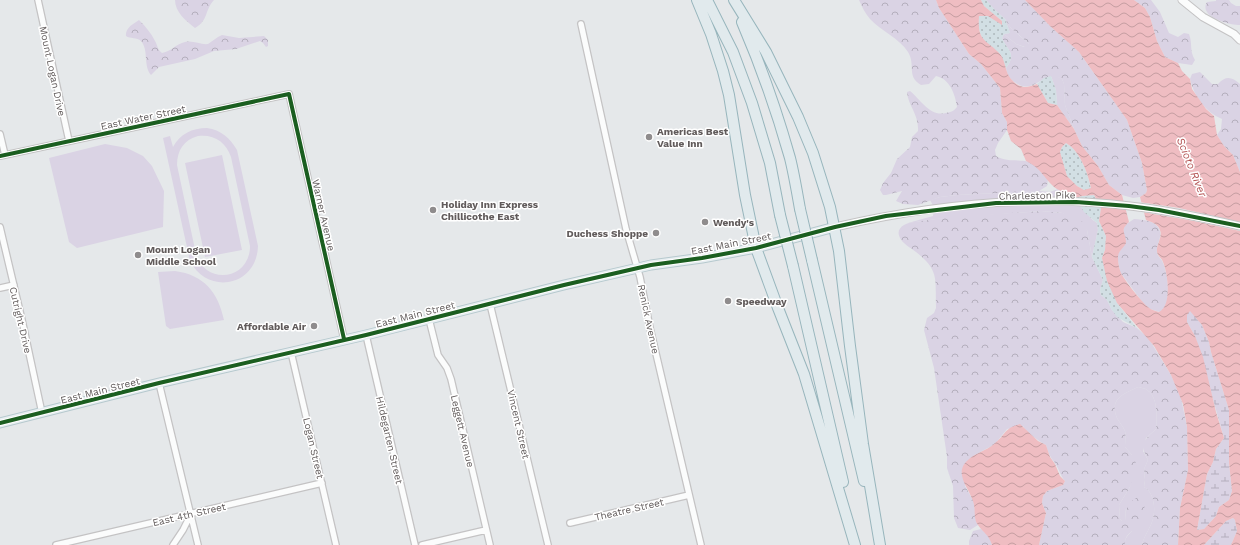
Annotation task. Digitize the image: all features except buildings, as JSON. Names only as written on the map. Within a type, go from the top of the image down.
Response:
[{"type":"highway","points":[[697,0],[711,34],[728,89],[745,195],[756,248],[804,374],[856,545]]},
{"type":"highway","points":[[707,0],[733,52],[752,103],[770,163],[780,215],[793,266],[856,545]]},
{"type":"highway","points":[[733,0],[772,99],[790,159],[800,209],[880,545]]},
{"type":"highway","points":[[733,0],[766,52],[798,117],[813,153],[830,207],[835,227],[863,444],[880,545]]},
{"type":"main road","name":"East Main Street","points":[[0,423],[159,383],[366,335],[637,268],[756,248],[835,227]]},
{"type":"street","name":"Mount Logan Drive","points":[[38,0],[69,141]]},
{"type":"street","points":[[1182,0],[1203,17],[1234,34],[1240,40]]},
{"type":"street","name":"Renick Avenue","points":[[581,24],[626,228],[637,268],[701,545]]},
{"type":"street","name":"East Water Street","points":[[2,155],[289,94]]},
{"type":"street","name":"Warner Avenue","points":[[289,94],[344,340]]},
{"type":"street","points":[[0,134],[2,155]]},
{"type":"street","name":"Charleston Pike","points":[[835,227],[866,220],[926,211],[996,203],[1076,202],[1160,210],[1240,226]]},
{"type":"street","name":"Cutright Drive","points":[[0,227],[42,413]]},
{"type":"street","points":[[0,288],[14,284]]},
{"type":"street","name":"Vincent Street","points":[[490,304],[548,545]]},
{"type":"street","name":"Leggett Avenue","points":[[430,318],[438,354],[447,368],[451,379],[490,545]]},
{"type":"street","name":"Hildegarten Street","points":[[366,335],[415,545]]},
{"type":"street","name":"Logan Street","points":[[291,352],[336,545]]},
{"type":"street","points":[[159,383],[198,545]]},
{"type":"street","name":"East 4th Street","points":[[56,545],[322,483]]},
{"type":"street","name":"Theatre Street","points":[[570,523],[689,495]]},
{"type":"street","points":[[173,545],[191,514]]},
{"type":"street","points":[[422,545],[486,530]]},
{"type":"green space","points":[[175,0],[214,0],[205,19],[195,28],[179,12],[175,4]]},
{"type":"green space","points":[[859,0],[936,0],[939,8],[969,54],[981,64],[1000,88],[1002,113],[1007,122],[1007,130],[995,150],[996,156],[1006,160],[1025,161],[1034,164],[1048,179],[1047,186],[1039,191],[940,197],[918,205],[903,204],[896,201],[902,191],[883,195],[880,190],[883,183],[891,173],[897,159],[910,147],[912,137],[918,131],[917,120],[909,102],[907,92],[910,91],[926,107],[935,113],[948,113],[957,107],[951,88],[945,80],[936,76],[929,84],[921,85],[916,82],[912,74],[911,61],[908,52],[900,43],[870,19]]},
{"type":"green space","points":[[986,0],[1025,0],[1050,26],[1079,52],[1127,120],[1142,163],[1147,190],[1146,193],[1140,197],[1133,198],[1122,195],[1109,185],[1098,166],[1082,146],[1074,129],[1065,105],[1064,84],[1062,79],[1050,77],[1034,85],[1022,86],[1010,78],[1006,68],[1011,56],[1002,38],[1004,34],[1016,44],[1024,47],[1029,44],[1010,27],[1005,19]]},
{"type":"green space","points":[[1134,0],[1151,0],[1160,12],[1169,33],[1178,37],[1184,33],[1189,34],[1192,53],[1195,60],[1192,65],[1178,63],[1165,57],[1157,41],[1150,17],[1145,8]]},
{"type":"green space","points":[[1229,0],[1236,6],[1240,6],[1240,25],[1223,22],[1211,16],[1207,12],[1205,7],[1207,2]]},
{"type":"green space","points":[[1005,19],[1010,27],[1030,45],[1025,47],[1016,44],[1004,34],[1010,33]]},
{"type":"green space","points":[[139,20],[150,33],[158,49],[162,53],[169,51],[185,42],[208,44],[222,35],[239,38],[264,36],[268,40],[268,46],[266,47],[260,41],[236,49],[214,51],[195,59],[159,67],[151,75],[147,67],[145,49],[141,41],[136,38],[126,36],[128,28]]},
{"type":"green space","points":[[1200,72],[1212,84],[1218,84],[1224,79],[1229,78],[1240,84],[1240,172],[1233,155],[1224,146],[1217,135],[1221,129],[1222,119],[1205,108],[1194,91],[1190,79],[1192,74]]},
{"type":"green space","points":[[1051,76],[1057,76],[1062,79],[1064,84],[1065,105],[1074,129],[1057,105],[1056,90]]},
{"type":"green space","points":[[202,128],[212,129],[221,133],[228,138],[237,150],[258,246],[256,260],[249,270],[241,278],[230,282],[219,282],[208,279],[198,272],[190,261],[163,138],[170,136],[173,147],[183,135]],"holes":[[[209,136],[219,140],[229,152],[250,246],[248,257],[243,266],[236,272],[227,275],[209,271],[201,264],[196,254],[177,165],[178,155],[182,146],[193,138]]]},
{"type":"green space","points":[[105,144],[127,148],[143,156],[152,166],[164,191],[163,227],[77,248],[69,242],[49,158]]},
{"type":"green space","points":[[222,155],[242,250],[205,257],[185,163]]},
{"type":"green space","points":[[1058,189],[1067,193],[1078,201],[1091,218],[1097,223],[1098,230],[1092,257],[1087,230],[1063,213],[1041,211],[937,219],[908,223],[933,216],[934,207],[930,200],[940,197],[1039,191],[1050,192]]},
{"type":"green space","points":[[1041,211],[1063,213],[1076,217],[1084,223],[1087,230],[1092,257],[1103,280],[1100,290],[1101,295],[1107,300],[1112,310],[1123,322],[1137,328],[1149,339],[1171,375],[1181,398],[1187,427],[1188,470],[1180,508],[1178,545],[1142,545],[1152,522],[1154,513],[1154,503],[1150,493],[1144,487],[1144,469],[1148,460],[1143,446],[1145,440],[1156,429],[1156,413],[1155,402],[1151,393],[1138,387],[1119,398],[1116,401],[1115,406],[1117,418],[1125,431],[1125,447],[1132,455],[1136,463],[1130,487],[1119,505],[1120,519],[1125,521],[1127,507],[1134,499],[1143,495],[1146,500],[1141,515],[1132,531],[1126,537],[1125,545],[1039,545],[1046,513],[1042,503],[1043,496],[1047,491],[1063,485],[1065,481],[1050,457],[1046,445],[1033,436],[1023,426],[1007,429],[995,444],[975,455],[965,486],[974,502],[976,521],[978,525],[970,530],[958,528],[954,518],[953,486],[947,468],[947,457],[934,368],[924,330],[927,318],[934,313],[936,308],[935,276],[933,270],[924,259],[901,240],[899,230],[902,226],[913,222]]},
{"type":"green space","points":[[1134,219],[1152,222],[1157,226],[1160,232],[1157,253],[1165,268],[1168,297],[1164,309],[1160,312],[1150,309],[1144,304],[1120,272],[1117,255],[1126,242],[1123,232],[1125,225]]},
{"type":"green space","points":[[175,271],[194,276],[208,286],[218,301],[224,320],[170,329],[166,326],[158,272]]},
{"type":"green space","points":[[1190,310],[1202,325],[1209,342],[1229,410],[1229,463],[1232,491],[1229,500],[1219,507],[1216,516],[1204,529],[1197,530],[1207,474],[1213,462],[1216,449],[1224,438],[1195,336],[1187,322],[1187,315]]},
{"type":"green space","points":[[1138,387],[1151,393],[1156,408],[1156,429],[1146,438],[1143,451],[1148,460],[1144,469],[1144,487],[1150,493],[1154,503],[1154,513],[1152,522],[1142,545],[1125,545],[1126,539],[1132,531],[1126,508],[1125,521],[1120,519],[1119,505],[1130,487],[1132,455],[1125,447],[1125,431],[1117,418],[1115,406],[1116,401],[1119,398]]},
{"type":"green space","points":[[1233,518],[1235,520],[1237,531],[1231,545],[1204,545],[1226,521]]},
{"type":"green space","points":[[981,529],[989,536],[992,545],[969,545],[973,531]]},
{"type":"sand","points":[[981,0],[986,0],[1005,19],[1010,33],[1004,34],[1002,38],[1011,56],[1006,68],[1001,55],[982,39],[978,25],[979,16],[988,15],[1002,24],[1002,21],[984,6]]},
{"type":"sand","points":[[1051,76],[1056,90],[1057,105],[1048,103],[1037,84],[1044,78]]},
{"type":"sand","points":[[1066,143],[1075,151],[1083,163],[1091,189],[1084,190],[1077,186],[1067,176],[1060,152]]},
{"type":"sand","points":[[1094,195],[1101,208],[1099,221],[1106,236],[1105,250],[1102,258],[1117,303],[1137,328],[1117,317],[1107,300],[1101,295],[1100,290],[1103,280],[1092,257],[1098,230],[1097,223],[1084,212],[1075,198]]},
{"type":"water","name":"Scioto River","points":[[936,0],[981,0],[984,6],[1002,21],[1002,25],[988,16],[979,16],[979,31],[981,35],[1000,54],[1008,74],[1014,82],[1022,87],[1037,84],[1048,103],[1057,105],[1074,129],[1082,146],[1098,166],[1109,185],[1122,195],[1129,222],[1124,229],[1126,243],[1118,255],[1120,270],[1133,291],[1141,300],[1149,308],[1159,312],[1163,309],[1166,303],[1168,289],[1165,267],[1157,252],[1161,234],[1156,225],[1146,220],[1140,197],[1146,193],[1147,190],[1142,163],[1127,120],[1079,52],[1050,26],[1025,0],[1134,0],[1145,8],[1150,17],[1157,41],[1165,57],[1178,63],[1182,71],[1190,79],[1192,89],[1206,109],[1214,116],[1217,135],[1224,146],[1233,155],[1240,172],[1240,545],[1231,545],[1237,531],[1235,520],[1233,518],[1226,521],[1204,545],[1178,545],[1180,508],[1188,470],[1187,427],[1183,404],[1171,375],[1154,346],[1117,303],[1107,281],[1102,258],[1105,250],[1106,236],[1099,221],[1101,208],[1094,195],[1075,198],[1059,190],[1053,186],[1036,167],[1026,161],[1021,149],[1011,141],[1007,130],[1007,122],[1002,113],[1000,88],[981,64],[969,54],[939,8]],"holes":[[[1066,143],[1075,151],[1083,163],[1091,188],[1084,190],[1077,186],[1067,176],[1060,152]],[[1190,311],[1202,325],[1209,342],[1229,410],[1229,463],[1232,491],[1229,500],[1219,507],[1216,516],[1204,529],[1197,530],[1207,474],[1213,462],[1216,449],[1224,438],[1216,412],[1203,357],[1195,336],[1187,322],[1187,315]]]},
{"type":"water","points":[[1020,424],[1038,441],[1046,445],[1050,457],[1060,476],[1065,481],[1063,485],[1047,491],[1043,496],[1042,503],[1046,513],[1039,545],[992,545],[987,536],[976,523],[974,504],[963,480],[962,470],[968,460],[998,441],[1010,428]]},
{"type":"pier","points":[[1139,202],[1179,208],[1240,222],[1240,231],[1142,212]]},
{"type":"cycle path","points":[[0,156],[289,94],[344,339]]},
{"type":"cycle path","points":[[0,423],[159,383],[366,335],[564,285],[651,265],[702,258],[756,248],[835,227],[886,216],[996,203],[1076,202],[1159,210],[1240,226]]},
{"type":"place","name":"Americas Best Value Inn","points":[[649,137]]},
{"type":"place","name":"Holiday Inn Express Chillicothe East","points":[[433,210]]},
{"type":"place","name":"Wendy's","points":[[705,222]]},
{"type":"place","name":"Duchess Shoppe","points":[[656,233]]},
{"type":"place","name":"Mount Logan Middle School","points":[[138,255]]},
{"type":"place","name":"Speedway","points":[[728,301]]},
{"type":"place","name":"Affordable Air","points":[[314,326]]}]
